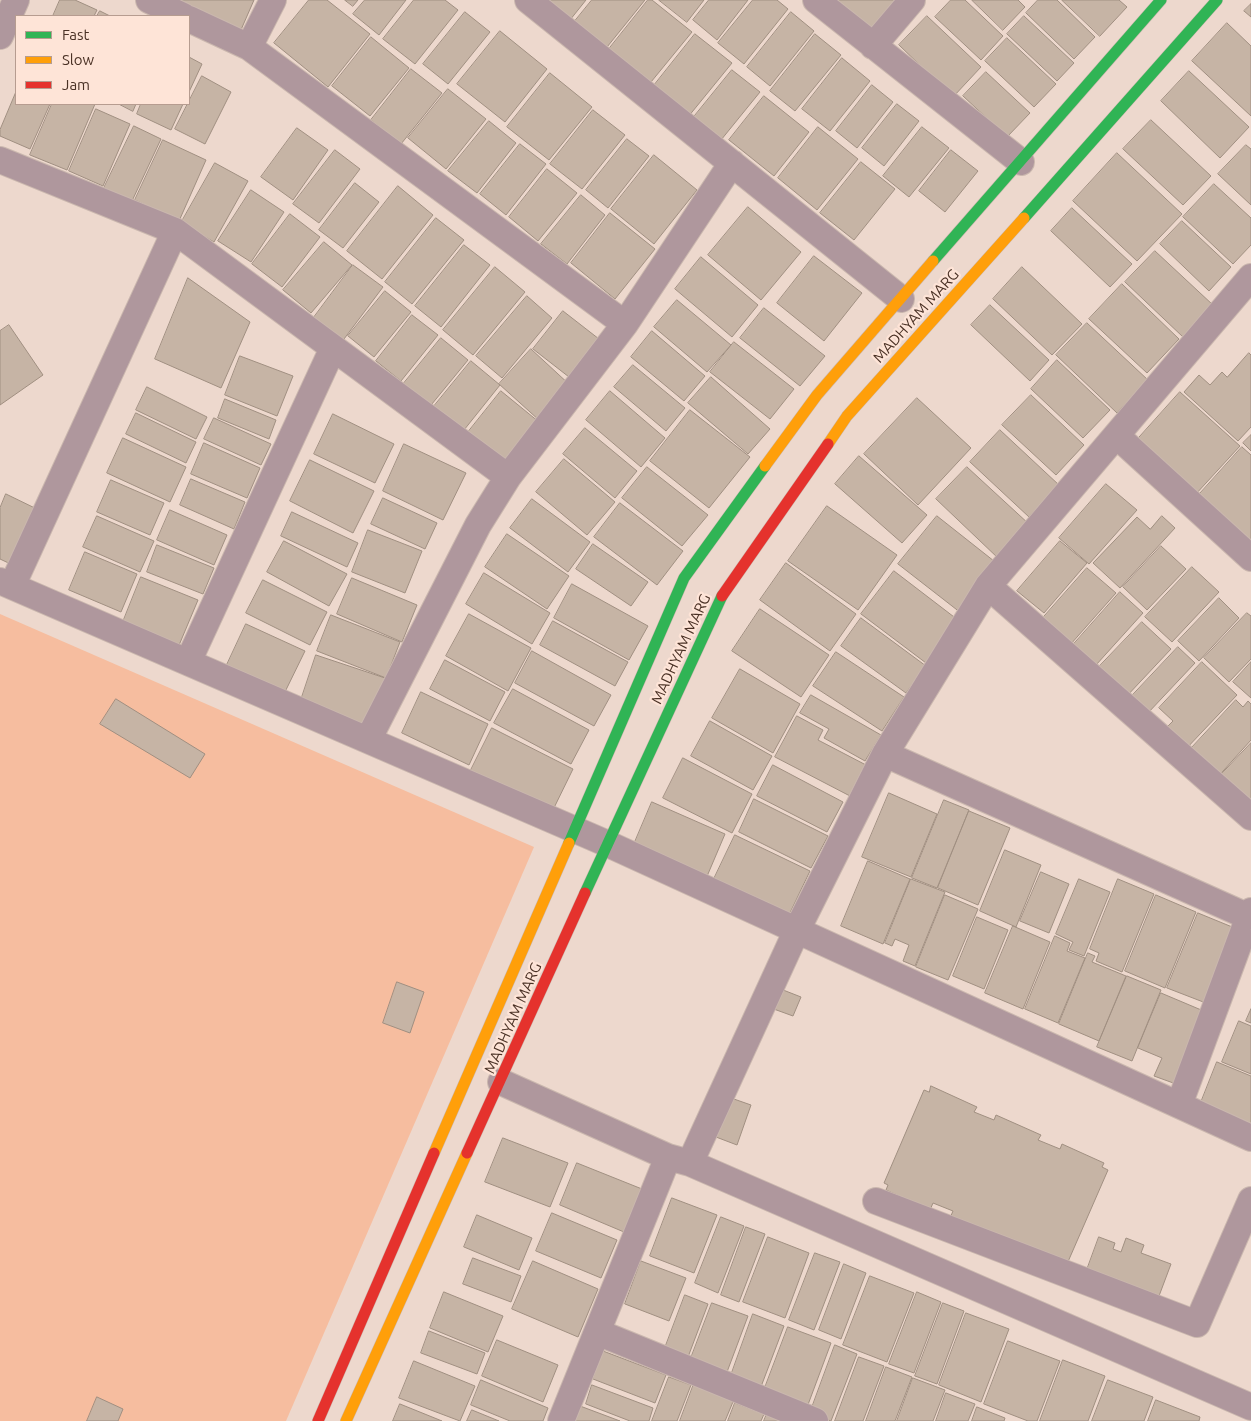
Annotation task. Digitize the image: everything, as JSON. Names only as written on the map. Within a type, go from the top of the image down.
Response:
[{"type":"street","points":[[0,36],[16,0]]},
{"type":"street","points":[[149,0],[181,15]]},
{"type":"street","points":[[248,48],[273,0]]},
{"type":"street","points":[[528,0],[901,299]]},
{"type":"street","points":[[816,0],[1021,162]]},
{"type":"street","points":[[873,46],[912,0]]},
{"type":"street","name":"MADHYAM MARG","points":[[318,1421],[684,578],[817,395],[1161,0]]},
{"type":"street","name":"MADHYAM MARG","points":[[346,1421],[717,602],[847,416],[1217,0]]},
{"type":"street","points":[[190,19],[248,48],[625,324]]},
{"type":"street","points":[[0,160],[175,231],[508,477]]},
{"type":"street","points":[[368,740],[478,524],[508,477],[625,324],[732,163]]},
{"type":"street","points":[[175,231],[6,583],[608,844],[796,932],[1251,1138]]},
{"type":"street","points":[[561,1421],[596,1332],[679,1160],[885,754],[988,586],[1251,277]]},
{"type":"street","points":[[188,662],[333,348]]},
{"type":"street","points":[[1117,436],[1251,558]]},
{"type":"street","points":[[988,586],[1251,816]]},
{"type":"street","points":[[885,754],[1250,914],[1179,1105]]},
{"type":"street","points":[[501,1082],[1251,1408]]},
{"type":"street","points":[[876,1201],[1197,1324],[1251,1200]]},
{"type":"street","points":[[596,1332],[815,1421]]},
{"type":"shaded area","points":[[0,614],[534,847],[286,1421],[0,1421]]},
{"type":"building","points":[[60,0],[75,0],[97,10],[94,15],[53,15]]},
{"type":"building","points":[[176,0],[254,0],[237,39]]},
{"type":"building","points":[[309,0],[327,0],[370,34],[328,87],[274,43]]},
{"type":"building","points":[[345,0],[358,0],[353,6]]},
{"type":"building","points":[[365,0],[406,0],[379,35],[353,14]]},
{"type":"building","points":[[414,0],[445,0],[458,10],[415,64],[383,39]]},
{"type":"building","points":[[544,0],[586,0],[570,20]]},
{"type":"building","points":[[592,0],[645,0],[603,52],[571,26]]},
{"type":"building","points":[[648,0],[652,0],[692,32],[651,82],[609,49]]},
{"type":"building","points":[[659,0],[704,0],[687,22]]},
{"type":"building","points":[[709,0],[748,0],[717,40],[693,20]]},
{"type":"building","points":[[753,0],[777,0],[788,9],[744,64],[718,43]]},
{"type":"building","points":[[830,0],[902,0],[868,36]]},
{"type":"building","points":[[951,0],[965,0],[1003,36],[981,60],[935,17]]},
{"type":"building","points":[[972,0],[1018,0],[1025,7],[1003,30]]},
{"type":"building","points":[[1038,0],[1057,0],[1095,37],[1074,59],[1026,13]]},
{"type":"building","points":[[1062,0],[1119,0],[1127,7],[1100,36]]},
{"type":"building","points":[[1251,4],[1251,17],[1244,11]]},
{"type":"building","points":[[100,11],[108,15],[98,15]]},
{"type":"building","points":[[465,12],[490,32],[448,84],[423,64]]},
{"type":"building","points":[[791,12],[814,31],[770,86],[747,67]]},
{"type":"building","points":[[927,16],[981,67],[953,97],[899,45]]},
{"type":"building","points":[[1024,16],[1074,63],[1057,81],[1007,34]]},
{"type":"building","points":[[1227,23],[1251,46],[1251,116],[1192,61]]},
{"type":"building","points":[[500,31],[547,69],[505,122],[457,84]]},
{"type":"building","points":[[695,34],[732,63],[688,117],[652,88]]},
{"type":"building","points":[[815,34],[841,55],[795,111],[770,91]]},
{"type":"building","points":[[371,37],[409,68],[370,116],[332,86]]},
{"type":"building","points":[[1007,38],[1056,84],[1034,107],[985,61]]},
{"type":"building","points":[[190,58],[202,64],[190,90]]},
{"type":"building","points":[[842,58],[870,81],[830,131],[802,109]]},
{"type":"building","points":[[411,69],[442,93],[401,144],[371,120]]},
{"type":"building","points":[[732,70],[760,92],[721,140],[693,118]]},
{"type":"building","points":[[1189,71],[1249,127],[1220,158],[1161,101]]},
{"type":"building","points":[[986,72],[1030,113],[1007,137],[963,96]]},
{"type":"building","points":[[550,73],[592,107],[549,160],[507,127]]},
{"type":"building","points":[[202,76],[231,92],[205,144],[175,129],[187,105],[190,105],[190,100]]},
{"type":"building","points":[[872,85],[893,102],[857,148],[836,131]]},
{"type":"building","points":[[448,89],[486,119],[446,169],[408,138]]},
{"type":"building","points":[[15,94],[15,105],[50,105],[30,149],[0,136],[0,130]]},
{"type":"building","points":[[764,96],[809,132],[774,176],[729,140]]},
{"type":"building","points":[[897,104],[919,121],[884,166],[862,148]]},
{"type":"building","points":[[52,105],[95,105],[67,170],[30,155]]},
{"type":"building","points":[[121,105],[136,105],[133,111]]},
{"type":"building","points":[[141,105],[183,105],[171,130],[137,114]]},
{"type":"building","points":[[96,109],[130,124],[103,186],[69,171]]},
{"type":"building","points":[[593,110],[625,135],[582,189],[550,164]]},
{"type":"building","points":[[1151,120],[1211,176],[1183,205],[1123,149]]},
{"type":"building","points":[[489,121],[516,143],[477,193],[448,171]]},
{"type":"building","points":[[134,126],[161,139],[132,201],[104,188]]},
{"type":"building","points":[[818,127],[858,159],[817,210],[778,178]]},
{"type":"building","points":[[922,127],[949,148],[909,197],[883,176]]},
{"type":"building","points":[[297,128],[328,150],[293,200],[261,177]]},
{"type":"building","points":[[627,139],[649,156],[608,208],[586,190]]},
{"type":"building","points":[[163,140],[206,160],[179,221],[135,200]]},
{"type":"building","points":[[520,144],[546,164],[506,215],[480,194]]},
{"type":"building","points":[[1246,145],[1251,149],[1251,205],[1218,174]]},
{"type":"building","points":[[335,150],[360,169],[319,223],[293,204]]},
{"type":"building","points":[[951,150],[978,171],[945,212],[919,191]]},
{"type":"building","points":[[1117,153],[1182,214],[1137,261],[1073,201]]},
{"type":"building","points":[[654,155],[697,190],[654,244],[611,209]]},
{"type":"building","points":[[861,162],[895,189],[854,240],[820,213]]},
{"type":"building","points":[[215,163],[248,181],[214,242],[181,223]]},
{"type":"building","points":[[547,169],[577,193],[538,241],[509,217]]},
{"type":"building","points":[[355,183],[379,202],[343,248],[319,230]]},
{"type":"building","points":[[1214,184],[1251,218],[1251,245],[1233,264],[1183,217]]},
{"type":"building","points":[[398,186],[433,215],[382,279],[347,251]]},
{"type":"building","points":[[251,190],[284,212],[251,262],[218,241]]},
{"type":"building","points":[[581,195],[605,215],[567,264],[541,244]]},
{"type":"building","points":[[748,207],[801,252],[761,300],[708,255]]},
{"type":"building","points":[[1072,208],[1132,264],[1110,287],[1051,231]]},
{"type":"building","points":[[610,213],[655,249],[615,299],[571,263]]},
{"type":"building","points":[[290,214],[320,237],[282,287],[252,264]]},
{"type":"building","points":[[436,218],[464,240],[412,304],[385,282]]},
{"type":"building","points":[[1182,221],[1231,267],[1209,291],[1160,244]]},
{"type":"building","points":[[324,242],[352,265],[311,313],[283,290]]},
{"type":"building","points":[[464,245],[490,265],[441,327],[415,306]]},
{"type":"building","points":[[1155,251],[1213,305],[1183,337],[1125,282]]},
{"type":"building","points":[[814,256],[862,293],[824,341],[777,303]]},
{"type":"building","points":[[701,257],[758,305],[732,337],[675,289]]},
{"type":"building","points":[[353,265],[383,287],[341,343],[312,320]]},
{"type":"building","points":[[495,267],[525,292],[473,355],[443,330]]},
{"type":"building","points":[[1022,267],[1082,324],[1052,355],[993,299]]},
{"type":"building","points":[[188,278],[250,322],[221,388],[155,359]]},
{"type":"building","points":[[1122,284],[1179,339],[1147,373],[1089,319]]},
{"type":"building","points":[[385,291],[411,312],[374,357],[348,336]]},
{"type":"building","points":[[527,296],[552,318],[502,378],[476,356]]},
{"type":"building","points":[[677,300],[731,345],[707,372],[654,327]]},
{"type":"building","points":[[990,305],[1049,360],[1030,381],[971,325]]},
{"type":"building","points":[[764,308],[825,356],[800,386],[740,338]]},
{"type":"building","points":[[563,311],[599,339],[569,377],[533,349]]},
{"type":"building","points":[[412,315],[438,335],[401,381],[376,361]]},
{"type":"building","points":[[1087,323],[1148,380],[1117,413],[1056,355]]},
{"type":"building","points":[[9,325],[43,375],[0,405],[0,331]]},
{"type":"building","points":[[652,331],[705,376],[684,401],[631,357]]},
{"type":"building","points":[[441,338],[468,360],[427,410],[400,388]]},
{"type":"building","points":[[734,342],[794,389],[770,419],[710,372]]},
{"type":"building","points":[[531,349],[571,386],[540,421],[499,384]]},
{"type":"building","points":[[1249,353],[1251,355],[1251,427],[1238,441],[1184,392],[1199,375],[1210,385],[1222,372],[1227,377]]},
{"type":"building","points":[[240,356],[293,376],[277,416],[225,395]]},
{"type":"building","points":[[1057,360],[1110,410],[1083,438],[1031,389]]},
{"type":"building","points":[[471,361],[500,385],[460,435],[431,410]]},
{"type":"building","points":[[633,365],[685,408],[666,431],[614,387]]},
{"type":"building","points":[[711,377],[770,429],[748,454],[688,403]]},
{"type":"building","points":[[147,387],[207,417],[196,439],[136,410]]},
{"type":"building","points":[[501,391],[539,422],[503,467],[465,436]]},
{"type":"building","points":[[610,391],[665,438],[641,467],[586,420]]},
{"type":"building","points":[[1180,392],[1240,446],[1195,495],[1136,441]]},
{"type":"building","points":[[1031,395],[1084,445],[1056,475],[1002,425]]},
{"type":"building","points":[[917,398],[971,448],[918,505],[864,454]]},
{"type":"building","points":[[225,399],[276,420],[269,439],[218,418]]},
{"type":"building","points":[[690,410],[750,457],[709,508],[650,461]]},
{"type":"building","points":[[136,413],[196,442],[186,463],[126,434]]},
{"type":"building","points":[[333,414],[394,444],[375,483],[314,454]]},
{"type":"building","points":[[214,418],[271,444],[261,465],[204,439]]},
{"type":"building","points":[[585,428],[637,471],[615,498],[563,454]]},
{"type":"building","points":[[1000,430],[1059,485],[1029,517],[970,462]]},
{"type":"building","points":[[1251,435],[1251,451],[1243,443]]},
{"type":"building","points":[[123,438],[186,467],[170,502],[107,473]]},
{"type":"building","points":[[204,443],[260,468],[247,498],[191,474]]},
{"type":"building","points":[[404,444],[466,473],[443,520],[383,491]]},
{"type":"building","points":[[1242,447],[1251,455],[1251,547],[1196,498]]},
{"type":"building","points":[[859,456],[927,515],[902,543],[835,484]]},
{"type":"building","points":[[564,459],[615,502],[587,535],[536,492]]},
{"type":"building","points":[[310,460],[374,491],[353,533],[290,501]]},
{"type":"building","points":[[647,467],[708,515],[682,546],[622,498]]},
{"type":"building","points":[[967,467],[1030,525],[999,559],[936,499]]},
{"type":"building","points":[[191,479],[245,502],[234,529],[180,505]]},
{"type":"building","points":[[111,480],[164,503],[150,535],[97,512]]},
{"type":"building","points":[[1106,484],[1137,510],[1089,564],[1059,538]]},
{"type":"building","points":[[6,494],[43,512],[17,567],[0,559],[0,508]]},
{"type":"building","points":[[383,498],[437,523],[425,549],[371,524]]},
{"type":"building","points":[[532,499],[590,542],[568,572],[510,528]]},
{"type":"building","points":[[620,503],[683,551],[657,585],[594,537]]},
{"type":"building","points":[[827,506],[897,555],[858,610],[788,561]]},
{"type":"building","points":[[170,510],[227,535],[214,565],[157,540]]},
{"type":"building","points":[[292,512],[358,543],[347,567],[281,536]]},
{"type":"building","points":[[97,516],[154,541],[140,572],[83,547]]},
{"type":"building","points":[[937,516],[999,565],[961,613],[898,564]]},
{"type":"building","points":[[1162,516],[1175,528],[1120,588],[1093,563],[1137,517],[1150,529]]},
{"type":"building","points":[[368,530],[422,551],[405,593],[352,572]]},
{"type":"building","points":[[507,534],[569,576],[547,609],[485,567]]},
{"type":"building","points":[[284,541],[347,574],[329,606],[267,572]]},
{"type":"building","points":[[1060,541],[1087,563],[1044,613],[1017,591]]},
{"type":"building","points":[[593,544],[648,582],[631,606],[576,569]]},
{"type":"building","points":[[157,545],[214,568],[203,594],[147,572]]},
{"type":"building","points":[[1161,546],[1186,569],[1147,610],[1123,587]]},
{"type":"building","points":[[85,552],[137,574],[121,612],[69,590]]},
{"type":"building","points":[[786,563],[856,614],[830,651],[760,600]]},
{"type":"building","points":[[1192,567],[1219,592],[1172,642],[1145,617]]},
{"type":"building","points":[[1087,568],[1116,593],[1070,645],[1042,619]]},
{"type":"building","points":[[894,571],[958,620],[926,663],[861,614]]},
{"type":"building","points":[[484,573],[550,613],[532,644],[466,604]]},
{"type":"building","points":[[141,577],[198,600],[177,650],[121,627]]},
{"type":"building","points":[[352,578],[417,605],[402,642],[337,614]]},
{"type":"building","points":[[263,580],[327,612],[310,645],[246,613]]},
{"type":"building","points":[[572,584],[648,626],[629,660],[554,618]]},
{"type":"building","points":[[1120,592],[1143,613],[1096,665],[1073,645]]},
{"type":"building","points":[[1219,598],[1239,618],[1199,661],[1178,641]]},
{"type":"building","points":[[760,609],[829,655],[801,697],[732,651]]},
{"type":"building","points":[[1247,613],[1251,616],[1251,659],[1229,682],[1204,658]]},
{"type":"building","points":[[469,614],[531,648],[508,691],[446,656]]},
{"type":"building","points":[[331,615],[400,642],[386,678],[317,651]]},
{"type":"building","points":[[861,618],[926,666],[906,693],[841,646]]},
{"type":"building","points":[[553,621],[628,662],[615,686],[540,645]]},
{"type":"building","points":[[1142,622],[1171,649],[1125,698],[1096,670]]},
{"type":"building","points":[[246,624],[305,651],[283,696],[225,669]]},
{"type":"building","points":[[1178,647],[1195,663],[1147,714],[1130,698]]},
{"type":"building","points":[[532,651],[611,695],[594,726],[515,683]]},
{"type":"building","points":[[836,652],[904,697],[882,731],[813,686]]},
{"type":"building","points":[[316,655],[385,678],[369,726],[300,703]]},
{"type":"building","points":[[445,660],[505,692],[490,721],[430,689]]},
{"type":"building","points":[[1202,662],[1237,695],[1184,751],[1163,731],[1173,721],[1159,708]]},
{"type":"building","points":[[1251,662],[1251,698],[1233,682]]},
{"type":"building","points":[[740,669],[800,704],[773,753],[712,718]]},
{"type":"building","points":[[513,689],[589,730],[571,764],[494,723]]},
{"type":"building","points":[[421,692],[488,724],[469,765],[402,733]]},
{"type":"building","points":[[811,695],[881,735],[865,761],[824,738],[829,729],[800,713]]},
{"type":"building","points":[[116,699],[205,754],[190,778],[100,724]]},
{"type":"building","points":[[1236,700],[1243,707],[1248,701],[1251,704],[1251,740],[1215,780],[1186,754]]},
{"type":"building","points":[[797,716],[823,730],[818,740],[866,765],[850,796],[775,757]]},
{"type":"building","points":[[710,721],[772,756],[753,790],[691,756]]},
{"type":"building","points":[[492,728],[573,769],[550,816],[469,774]]},
{"type":"building","points":[[1251,743],[1251,799],[1247,803],[1219,777]]},
{"type":"building","points":[[683,758],[752,794],[732,833],[663,798]]},
{"type":"building","points":[[773,765],[843,802],[827,832],[757,796]]},
{"type":"building","points":[[889,793],[937,814],[911,877],[862,857]]},
{"type":"building","points":[[754,799],[828,836],[811,868],[739,832]]},
{"type":"building","points":[[944,800],[969,810],[937,888],[912,878]]},
{"type":"building","points":[[652,802],[725,834],[705,881],[632,849]]},
{"type":"building","points":[[969,811],[1010,828],[978,905],[938,888]]},
{"type":"building","points":[[735,835],[810,871],[788,917],[713,881]]},
{"type":"building","points":[[1005,850],[1041,865],[1016,927],[980,911]]},
{"type":"building","points":[[868,861],[910,879],[883,944],[841,926]]},
{"type":"building","points":[[1041,872],[1069,884],[1049,933],[1020,921]]},
{"type":"building","points":[[911,879],[945,892],[915,966],[903,961],[909,945],[895,939],[892,946],[885,943]]},
{"type":"building","points":[[1079,879],[1110,892],[1084,956],[1069,950],[1073,942],[1056,934]]},
{"type":"building","points":[[1118,879],[1154,894],[1122,972],[1096,961],[1099,953],[1090,949]]},
{"type":"building","points":[[945,895],[978,909],[948,980],[916,967]]},
{"type":"building","points":[[1156,895],[1196,912],[1165,988],[1125,971]]},
{"type":"building","points":[[1198,913],[1242,931],[1211,1005],[1167,988]]},
{"type":"building","points":[[977,917],[1008,930],[984,989],[953,976]]},
{"type":"building","points":[[1013,926],[1050,942],[1023,1009],[985,993]]},
{"type":"building","points":[[1055,936],[1070,943],[1067,951],[1085,958],[1058,1023],[1025,1009]]},
{"type":"building","points":[[1088,953],[1095,956],[1092,962],[1126,976],[1099,1041],[1059,1024]]},
{"type":"building","points":[[1127,976],[1161,990],[1132,1061],[1097,1047]]},
{"type":"building","points":[[397,982],[424,992],[410,1033],[383,1023]]},
{"type":"building","points":[[778,988],[801,997],[793,1016],[771,1008]]},
{"type":"building","points":[[1161,993],[1206,1012],[1176,1084],[1154,1076],[1162,1058],[1138,1048]]},
{"type":"building","points":[[1251,1009],[1251,1023],[1246,1021]]},
{"type":"building","points":[[1239,1021],[1251,1026],[1251,1074],[1222,1062]]},
{"type":"building","points":[[1217,1062],[1251,1076],[1251,1126],[1200,1105]]},
{"type":"building","points":[[931,1086],[977,1107],[974,1112],[994,1120],[996,1115],[1041,1135],[1038,1140],[1060,1149],[1062,1144],[1104,1163],[1102,1167],[1108,1170],[1067,1264],[950,1218],[953,1211],[933,1203],[930,1210],[886,1190],[888,1185],[884,1183],[924,1090],[929,1092]]},
{"type":"building","points":[[731,1098],[751,1105],[737,1145],[716,1137]]},
{"type":"building","points":[[503,1138],[568,1163],[550,1207],[485,1182]]},
{"type":"building","points":[[577,1163],[642,1189],[624,1232],[560,1205]]},
{"type":"building","points":[[672,1198],[717,1215],[694,1273],[650,1256]]},
{"type":"building","points":[[552,1213],[617,1240],[601,1278],[536,1251]]},
{"type":"building","points":[[477,1215],[532,1238],[519,1270],[464,1247]]},
{"type":"building","points":[[721,1217],[744,1226],[718,1293],[695,1283]]},
{"type":"building","points":[[746,1227],[765,1234],[739,1302],[721,1295]]},
{"type":"building","points":[[768,1237],[809,1253],[785,1318],[743,1302]]},
{"type":"building","points":[[1099,1237],[1115,1243],[1113,1249],[1121,1252],[1126,1238],[1144,1245],[1141,1253],[1171,1264],[1156,1304],[1084,1278]]},
{"type":"building","points":[[815,1253],[840,1262],[814,1330],[789,1320]]},
{"type":"building","points":[[473,1258],[521,1276],[511,1302],[463,1284]]},
{"type":"building","points":[[533,1261],[598,1289],[578,1337],[512,1309]]},
{"type":"building","points":[[641,1261],[686,1278],[669,1321],[625,1304]]},
{"type":"building","points":[[844,1264],[866,1273],[841,1339],[819,1330]]},
{"type":"building","points":[[870,1276],[914,1293],[887,1362],[843,1345]]},
{"type":"building","points":[[444,1292],[503,1316],[488,1352],[430,1328]]},
{"type":"building","points":[[917,1292],[941,1302],[914,1373],[889,1364]]},
{"type":"building","points":[[685,1295],[708,1304],[685,1365],[662,1356]]},
{"type":"building","points":[[712,1303],[748,1316],[724,1380],[688,1366]]},
{"type":"building","points":[[943,1303],[964,1311],[937,1384],[915,1376]]},
{"type":"building","points":[[966,1313],[1009,1329],[981,1402],[939,1385]]},
{"type":"building","points":[[753,1314],[784,1326],[759,1392],[729,1381]]},
{"type":"building","points":[[788,1327],[831,1343],[806,1410],[763,1393]]},
{"type":"building","points":[[429,1331],[485,1353],[477,1374],[421,1353]]},
{"type":"building","points":[[497,1340],[558,1365],[543,1402],[482,1376]]},
{"type":"building","points":[[1008,1341],[1060,1361],[1037,1421],[1028,1421],[984,1404]]},
{"type":"building","points":[[835,1345],[857,1354],[831,1421],[810,1413]]},
{"type":"building","points":[[603,1351],[666,1375],[655,1403],[593,1379]]},
{"type":"building","points":[[859,1357],[884,1366],[863,1421],[835,1421]]},
{"type":"building","points":[[1063,1360],[1105,1376],[1088,1421],[1040,1421]]},
{"type":"building","points":[[414,1361],[475,1386],[460,1421],[399,1398]]},
{"type":"building","points":[[886,1367],[912,1377],[895,1421],[866,1421]]},
{"type":"building","points":[[669,1377],[691,1385],[677,1421],[652,1421]]},
{"type":"building","points":[[913,1378],[945,1390],[933,1421],[897,1421]]},
{"type":"building","points":[[481,1380],[548,1408],[543,1421],[510,1421],[471,1405]]},
{"type":"building","points":[[1108,1380],[1153,1397],[1144,1421],[1092,1421]]},
{"type":"building","points":[[695,1381],[735,1397],[725,1421],[680,1421]]},
{"type":"building","points":[[592,1385],[653,1408],[649,1421],[630,1421],[586,1404]]},
{"type":"building","points":[[946,1393],[975,1404],[968,1421],[936,1421]]},
{"type":"building","points":[[97,1397],[123,1409],[118,1421],[87,1421]]},
{"type":"building","points":[[1156,1400],[1200,1417],[1199,1421],[1148,1421]]},
{"type":"building","points":[[735,1403],[764,1414],[761,1421],[728,1421]]},
{"type":"building","points":[[400,1404],[442,1421],[393,1421]]},
{"type":"building","points":[[580,1406],[620,1421],[575,1421]]},
{"type":"building","points":[[977,1407],[1005,1418],[1004,1421],[972,1421]]},
{"type":"building","points":[[472,1410],[499,1421],[467,1421]]},
{"type":"building","points":[[768,1411],[786,1421],[764,1421]]},
{"type":"traffic: fast","points":[[933,261],[1161,0]]},
{"type":"traffic: fast","points":[[1024,218],[1217,0]]},
{"type":"traffic: fast","points":[[569,843],[684,578],[765,466]]},
{"type":"traffic: fast","points":[[585,893],[722,596]]},
{"type":"traffic: slow","points":[[828,444],[847,416],[1024,218]]},
{"type":"traffic: slow","points":[[765,466],[817,395],[933,261]]},
{"type":"traffic: slow","points":[[434,1153],[569,843]]},
{"type":"traffic: slow","points":[[346,1421],[467,1153]]},
{"type":"traffic: jam","points":[[722,596],[828,444]]},
{"type":"traffic: jam","points":[[467,1153],[585,893]]},
{"type":"traffic: jam","points":[[318,1421],[434,1153]]}]
